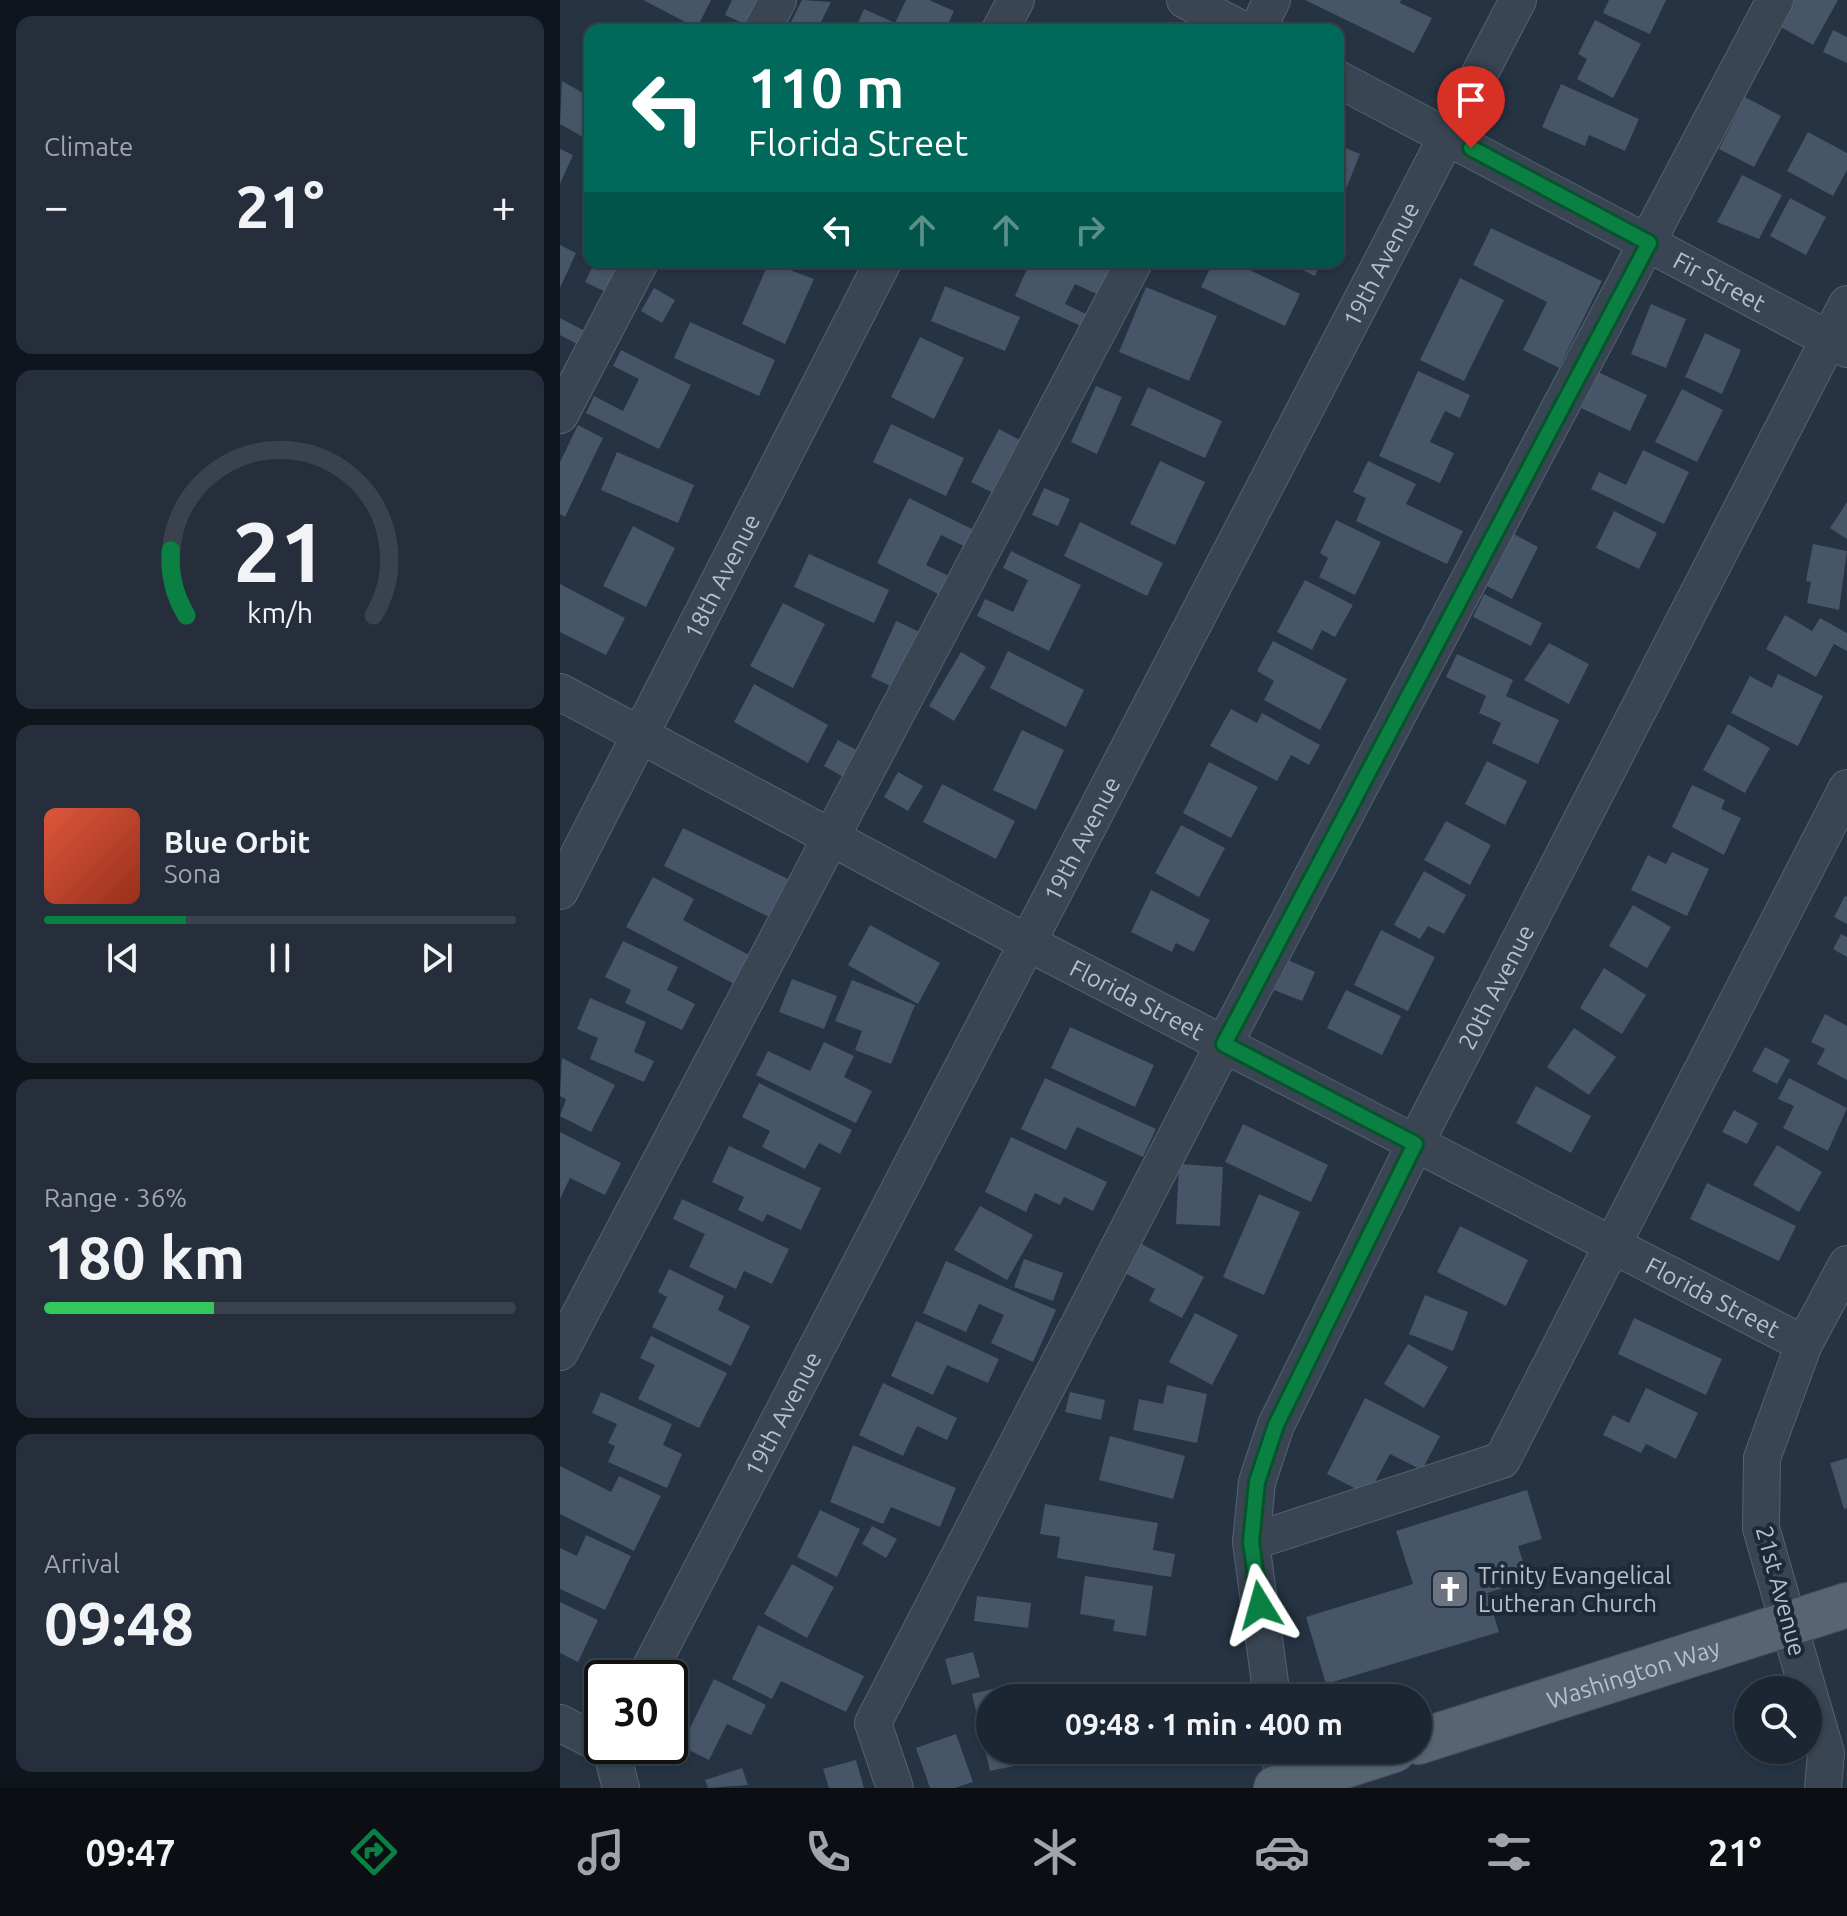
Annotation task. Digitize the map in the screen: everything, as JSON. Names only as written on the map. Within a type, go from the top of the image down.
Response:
[{"type":"main road","name":"Washington Way","points":[[1432,1737],[1847,1605]]},
{"type":"main road","points":[[1281,1778],[1338,1764]]},
{"type":"street","points":[[765,24],[778,0]]},
{"type":"street","points":[[1003,24],[1016,0]]},
{"type":"street","points":[[1185,0],[1231,24]]},
{"type":"street","points":[[1260,24],[1272,0]]},
{"type":"street","name":"19th Avenue","points":[[654,1660],[1518,0]]},
{"type":"street","points":[[895,1788],[873,1723],[1224,1044],[1775,0]]},
{"type":"street","name":"Fir Street","points":[[1344,82],[1838,344]]},
{"type":"street","points":[[560,415],[637,268]]},
{"type":"street","name":"18th Avenue","points":[[560,891],[643,735],[880,268]]},
{"type":"street","points":[[560,1352],[1131,268]]},
{"type":"street","name":"20th Avenue","points":[[1270,1684],[1251,1542],[1257,1482],[1276,1425],[1415,1144],[1838,344],[1847,304]]},
{"type":"street","name":"Florida Street","points":[[560,692],[1026,942],[1804,1344]]},
{"type":"street","points":[[1251,1542],[1502,1460],[1847,788]]},
{"type":"street","name":"21st Avenue","points":[[1823,1788],[1826,1753],[1761,1528],[1762,1458],[1804,1344],[1847,1264]]},
{"type":"street","points":[[560,1723],[584,1736]]},
{"type":"street","points":[[612,1764],[621,1788]]},
{"type":"building","points":[[643,0],[711,0],[699,24],[689,24]]},
{"type":"building","points":[[732,0],[761,0],[750,24],[725,15]]},
{"type":"building","points":[[802,0],[831,2],[820,24],[790,24]]},
{"type":"building","points":[[906,0],[929,0],[954,11],[948,24],[858,24],[864,9],[895,23]]},
{"type":"building","points":[[1305,0],[1401,0],[1400,3],[1432,18],[1414,53]]},
{"type":"building","points":[[1609,0],[1666,0],[1650,34],[1603,13]]},
{"type":"building","points":[[1791,0],[1838,0],[1813,45],[1777,25]]},
{"type":"building","points":[[1595,20],[1641,44],[1613,98],[1577,79],[1587,59],[1578,54]]},
{"type":"building","points":[[1833,30],[1847,37],[1847,63],[1823,52]]},
{"type":"building","points":[[562,81],[584,94],[584,138],[560,124]]},
{"type":"building","points":[[1561,84],[1639,119],[1625,151],[1589,135],[1585,146],[1542,127]]},
{"type":"building","points":[[1745,97],[1781,116],[1754,167],[1719,149]]},
{"type":"building","points":[[1808,132],[1847,153],[1847,170],[1833,196],[1787,171]]},
{"type":"building","points":[[1344,147],[1360,154],[1344,194]]},
{"type":"building","points":[[560,149],[573,155],[560,184]]},
{"type":"building","points":[[1742,175],[1782,195],[1759,239],[1717,222]]},
{"type":"building","points":[[1790,198],[1826,217],[1806,255],[1770,236]]},
{"type":"building","points":[[1491,228],[1602,281],[1559,368],[1523,350],[1547,302],[1473,265]]},
{"type":"building","points":[[560,245],[576,253],[560,288]]},
{"type":"building","points":[[592,268],[625,268],[612,295],[585,282]]},
{"type":"building","points":[[766,268],[785,268],[814,279],[785,344],[742,324]]},
{"type":"building","points":[[1027,268],[1114,268],[1101,296],[1075,284],[1065,304],[1088,315],[1083,327],[1015,296]]},
{"type":"building","points":[[1210,268],[1246,268],[1300,294],[1285,326],[1201,287]]},
{"type":"building","points":[[1298,268],[1318,268],[1315,276]]},
{"type":"building","points":[[1460,278],[1504,300],[1464,381],[1420,360]]},
{"type":"building","points":[[945,286],[1020,317],[1005,351],[931,321]]},
{"type":"building","points":[[1146,287],[1217,316],[1189,381],[1119,352]]},
{"type":"building","points":[[654,288],[675,300],[662,323],[641,311]]},
{"type":"building","points":[[1651,304],[1686,319],[1666,368],[1631,354]]},
{"type":"building","points":[[560,318],[585,331],[579,345],[560,335]]},
{"type":"building","points":[[690,322],[775,360],[759,396],[674,358]]},
{"type":"building","points":[[1705,333],[1741,350],[1722,394],[1685,377]]},
{"type":"building","points":[[920,337],[964,358],[934,419],[891,397]]},
{"type":"building","points":[[621,350],[691,385],[659,449],[586,413],[594,396],[623,411],[639,379],[613,366]]},
{"type":"building","points":[[1418,371],[1470,395],[1460,418],[1445,411],[1430,442],[1454,453],[1440,483],[1379,456]]},
{"type":"building","points":[[1598,372],[1647,395],[1630,431],[1581,408]]},
{"type":"building","points":[[1096,386],[1122,397],[1097,454],[1071,442]]},
{"type":"building","points":[[1148,387],[1222,421],[1205,458],[1131,425]]},
{"type":"building","points":[[1682,389],[1723,410],[1697,462],[1655,442]]},
{"type":"building","points":[[891,424],[964,458],[946,496],[873,462]]},
{"type":"building","points":[[578,425],[603,438],[565,517],[560,514],[560,462]]},
{"type":"building","points":[[999,429],[1024,442],[997,495],[971,482]]},
{"type":"building","points":[[1643,450],[1689,472],[1664,524],[1591,489],[1599,472],[1626,485]]},
{"type":"building","points":[[617,452],[694,485],[678,523],[601,490]]},
{"type":"building","points":[[1160,461],[1205,482],[1175,545],[1130,524]]},
{"type":"building","points":[[1368,461],[1416,484],[1406,504],[1463,531],[1447,564],[1356,521],[1366,498],[1353,492]]},
{"type":"building","points":[[1044,488],[1070,499],[1058,526],[1032,515]]},
{"type":"building","points":[[909,498],[976,531],[968,548],[941,535],[926,565],[953,578],[944,597],[877,563]]},
{"type":"building","points":[[1847,502],[1847,539],[1830,528]]},
{"type":"building","points":[[1614,511],[1657,533],[1639,569],[1596,548]]},
{"type":"building","points":[[1336,520],[1381,542],[1355,595],[1319,577],[1328,558],[1320,553]]},
{"type":"building","points":[[1080,522],[1163,563],[1147,596],[1064,556]]},
{"type":"building","points":[[633,526],[675,548],[646,607],[603,586]]},
{"type":"building","points":[[1510,532],[1538,547],[1512,599],[1483,584]]},
{"type":"building","points":[[1813,544],[1847,551],[1839,610],[1807,603],[1811,582],[1806,581]]},
{"type":"building","points":[[1011,551],[1081,585],[1049,651],[977,616],[985,599],[1013,612],[1028,580],[1003,568]]},
{"type":"building","points":[[809,554],[889,590],[874,623],[794,587]]},
{"type":"building","points":[[1305,580],[1353,605],[1335,637],[1322,630],[1312,650],[1277,632]]},
{"type":"building","points":[[560,584],[625,618],[606,655],[560,632]]},
{"type":"building","points":[[1484,594],[1542,623],[1531,646],[1473,617]]},
{"type":"building","points":[[783,603],[825,624],[793,688],[750,666]]},
{"type":"building","points":[[1785,615],[1812,631],[1820,618],[1847,633],[1847,651],[1834,644],[1816,677],[1766,649]]},
{"type":"building","points":[[896,621],[922,633],[897,689],[871,677]]},
{"type":"building","points":[[1273,641],[1347,679],[1320,730],[1264,700],[1274,681],[1257,671]]},
{"type":"building","points":[[1549,643],[1589,664],[1569,704],[1524,680]]},
{"type":"building","points":[[1008,651],[1084,690],[1066,727],[990,688]]},
{"type":"building","points":[[961,652],[986,667],[954,721],[929,706]]},
{"type":"building","points":[[1457,654],[1513,680],[1506,696],[1559,720],[1538,764],[1492,743],[1501,723],[1479,713],[1486,696],[1446,677]]},
{"type":"building","points":[[1778,674],[1823,696],[1798,746],[1731,713],[1750,676],[1772,688]]},
{"type":"building","points":[[754,684],[828,725],[808,763],[734,722]]},
{"type":"building","points":[[1231,709],[1257,723],[1262,713],[1320,745],[1309,765],[1291,755],[1277,781],[1210,746]]},
{"type":"building","points":[[1728,724],[1770,748],[1745,793],[1703,770]]},
{"type":"building","points":[[1022,730],[1064,750],[1036,810],[993,790]]},
{"type":"building","points":[[838,740],[862,753],[847,779],[824,766]]},
{"type":"building","points":[[1487,761],[1527,781],[1505,825],[1465,804]]},
{"type":"building","points":[[1209,762],[1258,787],[1231,838],[1183,813]]},
{"type":"building","points":[[898,772],[923,786],[908,811],[884,797]]},
{"type":"building","points":[[942,784],[1015,821],[996,859],[923,822]]},
{"type":"building","points":[[1692,785],[1725,800],[1721,809],[1741,818],[1724,855],[1672,827]]},
{"type":"building","points":[[1446,821],[1491,845],[1470,885],[1424,860]]},
{"type":"building","points":[[1181,825],[1225,848],[1199,897],[1155,873]]},
{"type":"building","points":[[683,828],[788,879],[769,917],[664,866]]},
{"type":"building","points":[[1672,852],[1709,869],[1687,916],[1631,890],[1648,855],[1666,864]]},
{"type":"building","points":[[1424,871],[1466,895],[1444,934],[1428,926],[1420,939],[1394,925]]},
{"type":"building","points":[[653,877],[694,899],[683,920],[749,955],[734,984],[626,927]]},
{"type":"building","points":[[1151,890],[1210,920],[1194,952],[1176,943],[1172,952],[1131,932]]},
{"type":"building","points":[[1847,897],[1847,924],[1834,917]]},
{"type":"building","points":[[1633,905],[1671,927],[1647,968],[1609,946]]},
{"type":"building","points":[[870,925],[940,963],[918,1004],[848,965]]},
{"type":"building","points":[[1381,930],[1435,957],[1408,1011],[1354,985]]},
{"type":"building","points":[[1841,934],[1847,937],[1847,957],[1833,949]]},
{"type":"building","points":[[623,941],[678,967],[667,990],[695,1004],[682,1030],[625,1003],[631,990],[605,977]]},
{"type":"building","points":[[1288,960],[1315,972],[1302,1001],[1274,990]]},
{"type":"building","points":[[1604,968],[1646,995],[1622,1034],[1580,1008]]},
{"type":"building","points":[[792,979],[837,996],[824,1029],[779,1012]]},
{"type":"building","points":[[852,980],[915,1005],[891,1064],[855,1050],[862,1031],[835,1021]]},
{"type":"building","points":[[1346,990],[1401,1016],[1382,1055],[1327,1028]]},
{"type":"building","points":[[590,998],[646,1022],[634,1052],[654,1061],[644,1082],[590,1059],[598,1038],[577,1029]]},
{"type":"building","points":[[1825,1014],[1847,1026],[1847,1080],[1817,1064],[1825,1049],[1811,1042]]},
{"type":"building","points":[[1070,1027],[1154,1065],[1135,1107],[1051,1068]]},
{"type":"building","points":[[1574,1028],[1616,1057],[1589,1095],[1547,1067]]},
{"type":"building","points":[[824,1042],[854,1056],[844,1077],[872,1091],[856,1123],[756,1075],[768,1051],[810,1071]]},
{"type":"building","points":[[1765,1047],[1790,1060],[1777,1084],[1752,1071]]},
{"type":"building","points":[[562,1058],[615,1085],[591,1132],[560,1116],[566,1099],[560,1096]]},
{"type":"building","points":[[1045,1078],[1156,1129],[1143,1157],[1077,1127],[1066,1150],[1021,1129]]},
{"type":"building","points":[[1789,1078],[1847,1108],[1828,1151],[1783,1128],[1794,1106],[1778,1099]]},
{"type":"building","points":[[759,1083],[852,1130],[840,1154],[819,1143],[805,1169],[762,1147],[770,1131],[742,1117]]},
{"type":"building","points":[[1536,1086],[1591,1116],[1571,1153],[1516,1123]]},
{"type":"building","points":[[1734,1110],[1758,1123],[1747,1144],[1722,1132]]},
{"type":"building","points":[[1243,1124],[1328,1165],[1311,1202],[1225,1162]]},
{"type":"building","points":[[560,1132],[621,1163],[605,1195],[570,1178],[560,1199]]},
{"type":"building","points":[[1011,1137],[1107,1182],[1093,1211],[1064,1197],[1060,1205],[1035,1193],[1026,1212],[985,1192]]},
{"type":"building","points":[[1777,1145],[1822,1172],[1799,1212],[1753,1185]]},
{"type":"building","points":[[729,1146],[821,1188],[801,1230],[767,1214],[763,1222],[738,1210],[744,1197],[712,1182]]},
{"type":"building","points":[[1179,1164],[1223,1167],[1220,1226],[1176,1224]]},
{"type":"building","points":[[1707,1183],[1796,1226],[1779,1261],[1690,1219]]},
{"type":"building","points":[[1259,1194],[1300,1212],[1264,1295],[1223,1277]]},
{"type":"building","points":[[682,1199],[789,1249],[772,1284],[744,1271],[736,1289],[689,1267],[705,1234],[673,1219]]},
{"type":"building","points":[[980,1206],[1033,1235],[1007,1280],[954,1250]]},
{"type":"building","points":[[1460,1226],[1528,1260],[1506,1306],[1437,1272]]},
{"type":"building","points":[[1138,1242],[1204,1277],[1182,1318],[1149,1301],[1155,1289],[1123,1272]]},
{"type":"building","points":[[1024,1259],[1063,1273],[1053,1301],[1014,1287]]},
{"type":"building","points":[[946,1261],[1056,1310],[1033,1362],[991,1343],[1004,1315],[979,1304],[966,1332],[923,1313]]},
{"type":"building","points":[[669,1269],[724,1296],[718,1310],[750,1326],[731,1366],[652,1327],[667,1297],[658,1292]]},
{"type":"building","points":[[1425,1295],[1468,1312],[1453,1351],[1409,1334]]},
{"type":"building","points":[[1195,1313],[1238,1335],[1212,1385],[1169,1362]]},
{"type":"building","points":[[1634,1318],[1722,1359],[1706,1395],[1618,1354]]},
{"type":"building","points":[[916,1321],[999,1359],[988,1383],[947,1365],[933,1395],[891,1376]]},
{"type":"building","points":[[651,1336],[727,1373],[699,1428],[638,1399],[655,1365],[640,1358]]},
{"type":"building","points":[[1408,1344],[1448,1367],[1424,1408],[1384,1384]]},
{"type":"building","points":[[883,1383],[957,1418],[947,1440],[917,1426],[903,1456],[859,1435]]},
{"type":"building","points":[[1167,1385],[1207,1394],[1197,1443],[1133,1430],[1139,1399],[1163,1404]]},
{"type":"building","points":[[1646,1388],[1698,1413],[1676,1459],[1646,1444],[1641,1453],[1603,1435],[1613,1415],[1629,1423]]},
{"type":"building","points":[[601,1392],[672,1424],[663,1445],[682,1454],[667,1488],[608,1462],[615,1446],[608,1443],[617,1424],[592,1413]]},
{"type":"building","points":[[1070,1392],[1105,1400],[1101,1420],[1065,1412]]},
{"type":"building","points":[[1365,1398],[1440,1436],[1422,1470],[1390,1454],[1368,1495],[1327,1474]]},
{"type":"building","points":[[1110,1436],[1185,1456],[1173,1499],[1099,1480]]},
{"type":"building","points":[[853,1445],[956,1488],[940,1527],[891,1507],[883,1524],[830,1502]]},
{"type":"building","points":[[1847,1458],[1847,1508],[1844,1509],[1830,1463]]},
{"type":"building","points":[[560,1466],[611,1492],[619,1476],[661,1496],[634,1551],[560,1514]]},
{"type":"building","name":"Trinity Evangelical Lutheran Church","points":[[1527,1490],[1542,1539],[1518,1546],[1529,1580],[1487,1593],[1499,1632],[1326,1684],[1306,1617],[1413,1584],[1396,1531]]},
{"type":"building","points":[[1045,1504],[1158,1523],[1153,1550],[1175,1554],[1171,1577],[1057,1558],[1060,1537],[1040,1534]]},
{"type":"building","points":[[820,1510],[860,1529],[837,1577],[797,1557]]},
{"type":"building","points":[[872,1526],[897,1539],[886,1558],[862,1544]]},
{"type":"building","points":[[586,1535],[631,1556],[605,1610],[560,1589],[560,1548],[577,1556]]},
{"type":"building","points":[[792,1564],[834,1587],[807,1638],[764,1614]]},
{"type":"building","points":[[1085,1576],[1153,1586],[1146,1636],[1113,1631],[1115,1620],[1080,1614]]},
{"type":"building","points":[[977,1596],[1031,1603],[1028,1628],[974,1621]]},
{"type":"building","points":[[560,1602],[598,1620],[578,1662],[560,1653]]},
{"type":"building","points":[[758,1625],[864,1676],[846,1712],[781,1681],[772,1699],[732,1679]]},
{"type":"building","points":[[973,1652],[980,1677],[952,1685],[945,1659]]},
{"type":"building","points":[[714,1679],[766,1705],[751,1735],[727,1724],[709,1760],[688,1750],[688,1732]]},
{"type":"building","points":[[956,1734],[973,1782],[955,1788],[930,1788],[916,1748]]},
{"type":"building","points":[[856,1760],[864,1788],[829,1788],[823,1769]]},
{"type":"building","points":[[988,1764],[1022,1764],[990,1771]]},
{"type":"building","points":[[742,1768],[748,1785],[708,1788],[705,1780]]},
{"type":"place","name":"Trinity Evangelical Lutheran Church","points":[[1450,1589]]},
{"type":"route","points":[[1260,1605],[1251,1542],[1257,1482],[1276,1425],[1415,1144],[1224,1044],[1649,243],[1471,148]]}]
